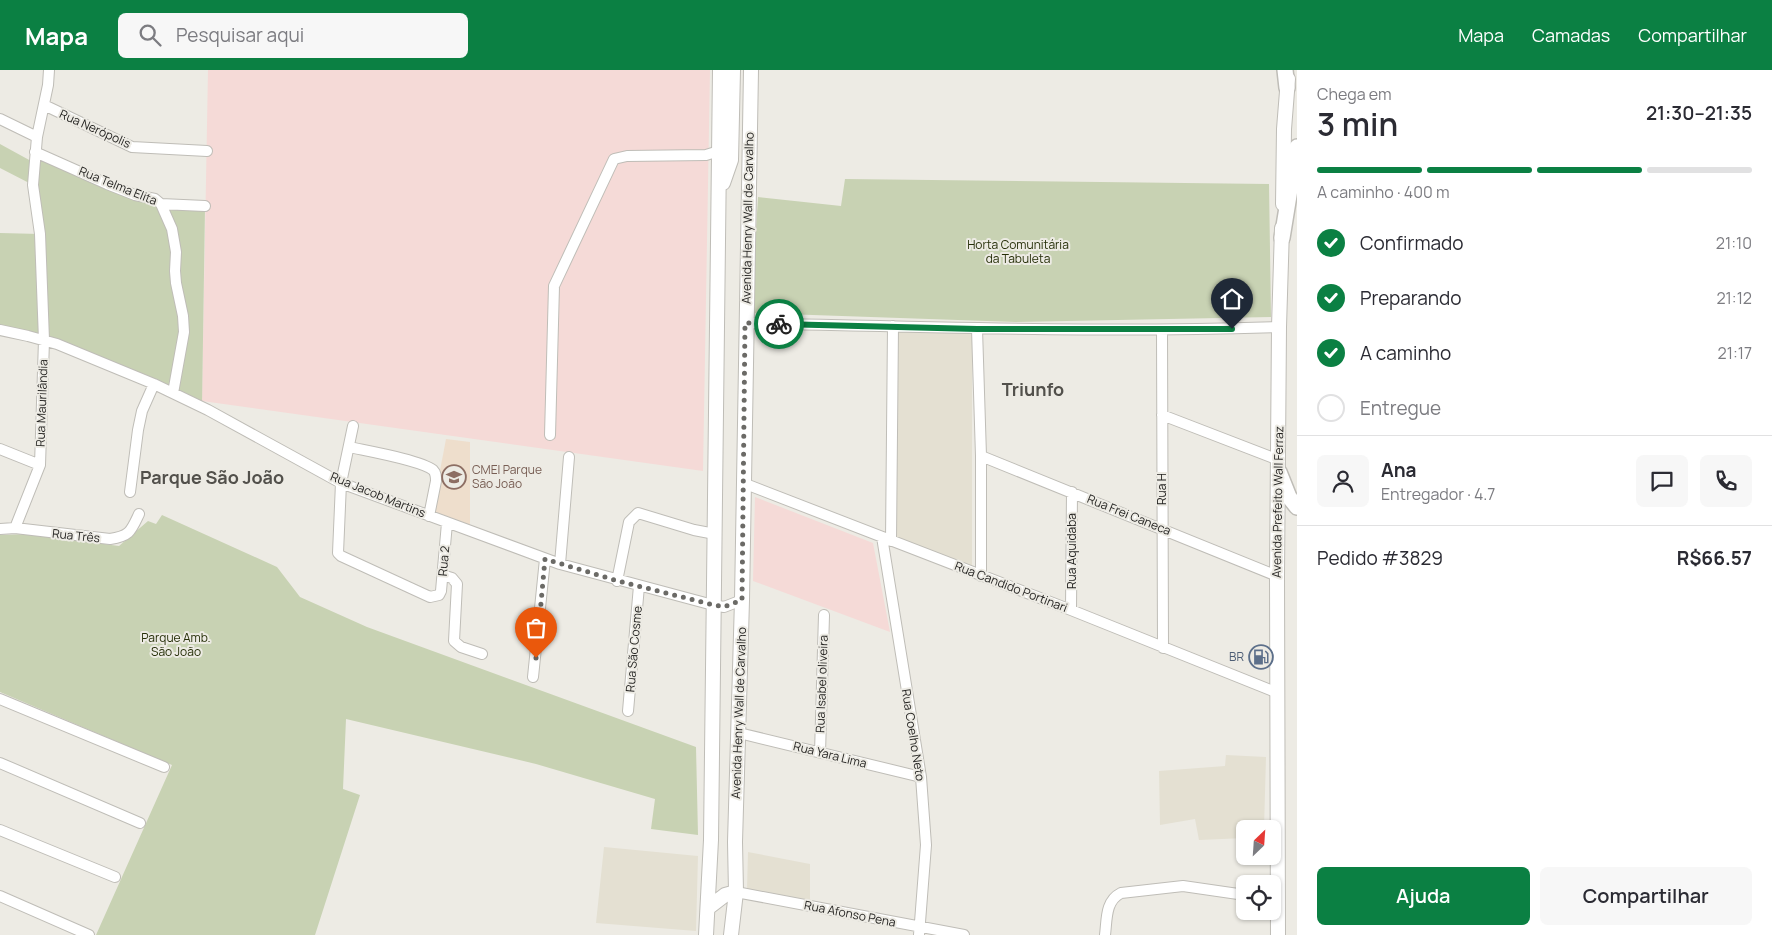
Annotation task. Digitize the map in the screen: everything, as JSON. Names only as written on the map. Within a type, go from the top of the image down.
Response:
[{"type":"highway","points":[[1285,70],[1287,88]]},
{"type":"highway","points":[[1282,238],[1297,147]]},
{"type":"highway","points":[[1297,166],[1297,171]]},
{"type":"highway","points":[[1279,466],[1289,498],[1297,507]]},
{"type":"main road","name":"Avenida Henry Wall de Carvalho","points":[[706,935],[711,840],[720,70]]},
{"type":"main road","points":[[733,70],[735,160],[748,194]]},
{"type":"main road","points":[[719,196],[735,160],[739,70]]},
{"type":"main road","name":"Avenida Henry Wall de Carvalho","points":[[730,935],[736,892],[735,842],[742,600],[745,323],[751,70]]},
{"type":"main road","name":"Avenida Prefeito Wall Ferraz","points":[[1276,875],[1279,327],[1284,129],[1289,70]]},
{"type":"main road","points":[[708,908],[725,895],[736,892]]},
{"type":"main road","name":"Avenida Prefeito Wall Ferraz","points":[[1277,920],[1278,935]]},
{"type":"street","name":"Rua Maurilândia","points":[[15,528],[40,465],[44,341],[40,234],[33,185],[37,137],[50,70]]},
{"type":"street","name":"Rua Nerópolis","points":[[44,106],[132,147],[207,151]]},
{"type":"street","points":[[0,119],[37,137]]},
{"type":"street","points":[[550,435],[554,286],[614,159],[627,156],[706,155],[719,151]]},
{"type":"street","name":"Rua Telma Elita","points":[[35,152],[135,195],[155,199],[161,204],[205,206]]},
{"type":"street","points":[[161,204],[172,229],[176,252],[174,271],[183,316],[184,340],[174,393]]},
{"type":"street","points":[[745,323],[977,329],[1162,330],[1279,327]]},
{"type":"street","name":"Rua Coelho Neto","points":[[893,326],[886,539],[921,777],[926,845],[919,931]]},
{"type":"street","points":[[977,329],[981,456],[981,576]]},
{"type":"street","name":"Rua Jacob Martins","points":[[0,330],[44,341],[154,384],[341,483],[545,559],[618,581],[714,605],[724,607],[742,600]]},
{"type":"street","name":"Rua H","points":[[1162,330],[1163,648]]},
{"type":"street","points":[[130,492],[138,430],[142,412],[154,384]]},
{"type":"street","points":[[1162,415],[1279,466]]},
{"type":"street","points":[[341,483],[353,426]]},
{"type":"street","points":[[349,447],[404,460],[433,470],[436,475],[436,481],[429,516]]},
{"type":"street","points":[[0,450],[40,465]]},
{"type":"street","name":"Rua Frei Caneca","points":[[981,456],[1277,576]]},
{"type":"street","points":[[560,564],[568,457]]},
{"type":"street","name":"Rua 2","points":[[341,483],[338,553],[430,597],[439,595],[441,591],[447,523]]},
{"type":"street","name":"Rua Candido Portinari","points":[[743,483],[1071,610],[1278,693]]},
{"type":"street","name":"Rua Aquidaba","points":[[1071,610],[1072,492]]},
{"type":"street","points":[[618,581],[629,522],[638,513],[694,530],[715,534]]},
{"type":"street","name":"Rua Três","points":[[0,529],[15,528],[110,539],[124,537],[131,531],[139,514]]},
{"type":"street","points":[[534,677],[545,559]]},
{"type":"street","points":[[442,575],[452,578],[457,584],[454,640],[461,647],[482,654]]},
{"type":"street","name":"Rua São Cosme","points":[[628,712],[639,586]]},
{"type":"street","name":"Rua Isabel oliveira","points":[[820,753],[824,615]]},
{"type":"street","points":[[0,699],[164,767]]},
{"type":"street","name":"Rua Yara Lima","points":[[738,733],[921,777]]},
{"type":"street","points":[[0,763],[140,823]]},
{"type":"street","points":[[0,830],[115,877]]},
{"type":"street","points":[[1105,935],[1108,906],[1112,899],[1121,893],[1174,887],[1195,887],[1236,894]]},
{"type":"street","name":"Rua Afonso Pena","points":[[736,892],[919,931],[964,935]]},
{"type":"street","points":[[0,896],[89,935]]},
{"type":"shaded area","points":[[208,70],[710,70],[703,471],[202,401]]},
{"type":"shaded area","points":[[896,332],[972,333],[972,569],[896,539]]},
{"type":"shaded area","name":"CMEI Parque São João","points":[[446,439],[470,442],[470,526],[432,513]]},
{"type":"shaded area","points":[[755,497],[873,543],[890,632],[753,581]]},
{"type":"shaded area","points":[[1226,755],[1266,757],[1264,820],[1236,820],[1236,838],[1199,840],[1195,819],[1160,825],[1159,771],[1225,766]]},
{"type":"shaded area","points":[[604,847],[698,856],[696,931],[596,923]]},
{"type":"shaded area","points":[[748,852],[810,864],[810,900],[747,889]]},
{"type":"green space","points":[[0,144],[31,161],[35,152],[120,193],[205,208],[202,405],[151,380],[0,330],[0,233],[40,234],[33,185],[0,168]]},
{"type":"green space","name":"Horta Comunitária da Tabuleta","points":[[845,179],[1269,184],[1271,317],[1016,322],[751,313],[758,197],[841,206]]},
{"type":"green space","name":"Parque Amb. São João","points":[[162,515],[277,567],[300,597],[367,627],[696,747],[698,835],[651,829],[655,799],[536,764],[346,719],[343,789],[360,795],[315,935],[96,935],[172,765],[0,692],[0,535],[29,534],[119,546],[148,521],[156,524]]},
{"type":"way so far","points":[[536,658],[545,559],[618,581],[714,605],[724,607],[742,600],[745,323],[779,324]]},
{"type":"place","name":"CMEI Parque São João","points":[[454,477]]},
{"type":"place","name":"BR","points":[[1261,657]]},
{"type":"district","name":"Triunfo","points":[[1033,390]]},
{"type":"district","name":"Parque São João","points":[[212,478]]},
{"type":"route","points":[[779,324],[977,329],[1232,329]]}]
